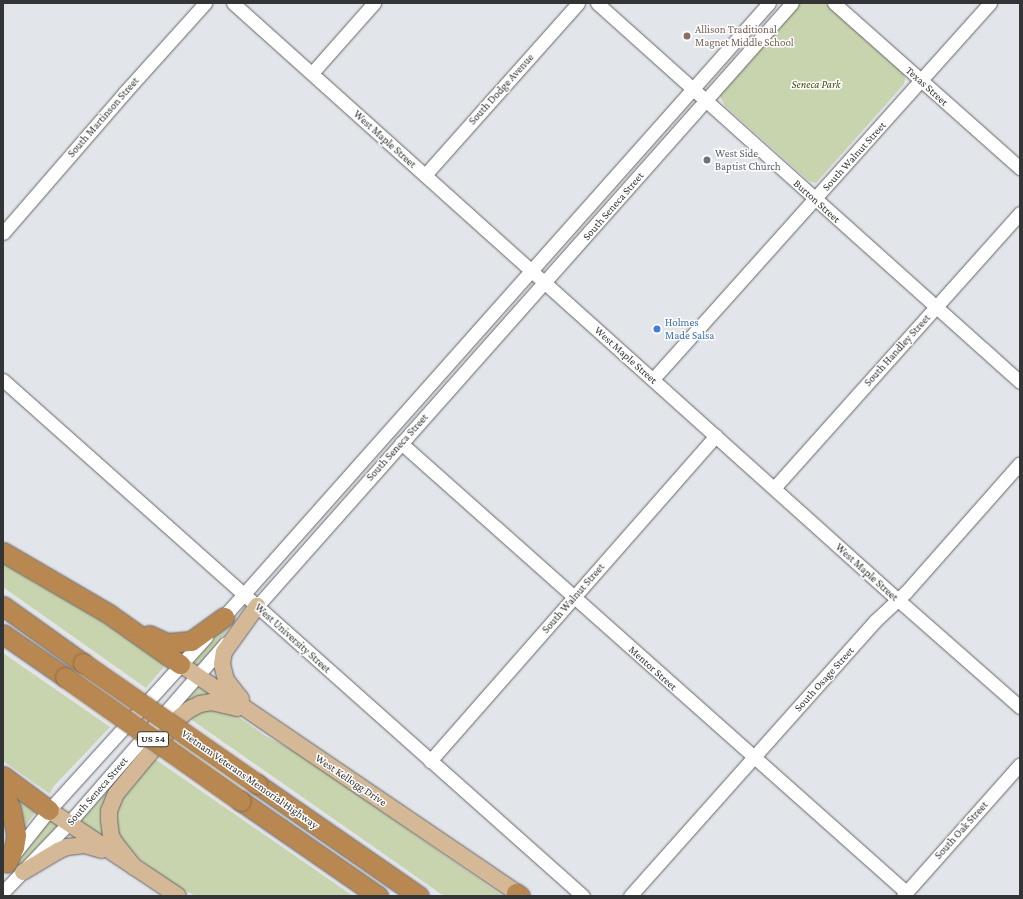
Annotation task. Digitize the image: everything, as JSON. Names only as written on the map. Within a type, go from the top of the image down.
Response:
[{"type":"highway","points":[[3,552],[109,614],[167,643],[190,641],[224,617]]},
{"type":"highway","name":"Vietnam Veterans Memorial Highway","points":[[3,606],[419,896]]},
{"type":"highway","points":[[109,614],[180,664]]},
{"type":"highway","name":"Vietnam Veterans Memorial Highway","points":[[3,634],[378,896]]},
{"type":"highway","points":[[3,776],[49,810]]},
{"type":"highway","points":[[3,792],[11,809],[16,835],[11,868]]},
{"type":"main road","points":[[254,714],[226,680],[222,664],[224,652],[257,606]]},
{"type":"main road","name":"West Kellogg Drive","points":[[180,664],[519,895]]},
{"type":"main road","points":[[134,867],[115,844],[111,836],[109,810],[116,794],[180,717],[190,709],[200,704],[211,702],[254,714]]},
{"type":"main road","points":[[49,810],[178,896]]},
{"type":"main road","points":[[11,868],[67,848],[85,845],[104,852],[134,867]]},
{"type":"street","name":"South Martinson Street","points":[[3,233],[124,92],[206,3]]},
{"type":"street","name":"West Maple Street","points":[[233,3],[897,599],[1020,707]]},
{"type":"street","points":[[312,74],[374,3]]},
{"type":"street","name":"South Dodge Avenue","points":[[425,175],[578,3]]},
{"type":"street","name":"Burton Street","points":[[597,3],[1020,382]]},
{"type":"street","name":"South Seneca Street","points":[[3,892],[11,868],[49,810],[244,595],[770,3]]},
{"type":"street","name":"South Seneca Street","points":[[11,868],[68,824],[198,677],[257,606],[792,3]]},
{"type":"street","name":"Texas Street","points":[[834,3],[1020,168]]},
{"type":"street","name":"South Walnut Street","points":[[653,379],[990,3]]},
{"type":"street","name":"South Handley Street","points":[[774,488],[1020,213]]},
{"type":"street","name":"West University Street","points":[[3,380],[583,896]]},
{"type":"street","name":"South Walnut Street","points":[[430,761],[716,436]]},
{"type":"street","name":"Mentor Street","points":[[401,443],[575,597],[904,894]]},
{"type":"street","name":"South Osage Street","points":[[630,896],[875,621],[911,586],[1020,463]]},
{"type":"street","name":"South Oak Street","points":[[904,894],[1020,764]]},
{"type":"green space","name":"Seneca Park","points":[[799,3],[825,3],[904,74],[905,78],[904,84],[816,183],[809,181],[725,106],[720,96],[722,90]]},
{"type":"green space","points":[[3,561],[87,608],[166,661],[163,668],[146,688],[3,587]]},
{"type":"green space","points":[[236,616],[237,617],[199,668],[190,662],[201,648]]},
{"type":"green space","points":[[3,653],[110,727],[53,787],[50,794],[3,761]]},
{"type":"green space","points":[[199,686],[211,694],[185,706],[183,704]]},
{"type":"green space","points":[[210,707],[236,715],[264,735],[298,753],[503,896],[444,896],[189,718]]},
{"type":"green space","points":[[152,757],[353,896],[196,896],[177,887],[134,855],[118,838],[116,802]]},
{"type":"green space","points":[[104,794],[108,796],[105,840],[82,823],[81,819]]},
{"type":"green space","points":[[15,796],[38,809],[23,829]]},
{"type":"green space","points":[[50,820],[59,825],[17,868],[14,865]]},
{"type":"place","name":"Allison Traditional Magnet Middle School","points":[[687,36]]},
{"type":"place","name":"West Side Baptist Church","points":[[707,160]]},
{"type":"place","name":"Holmes Made Salsa","points":[[657,329]]}]
